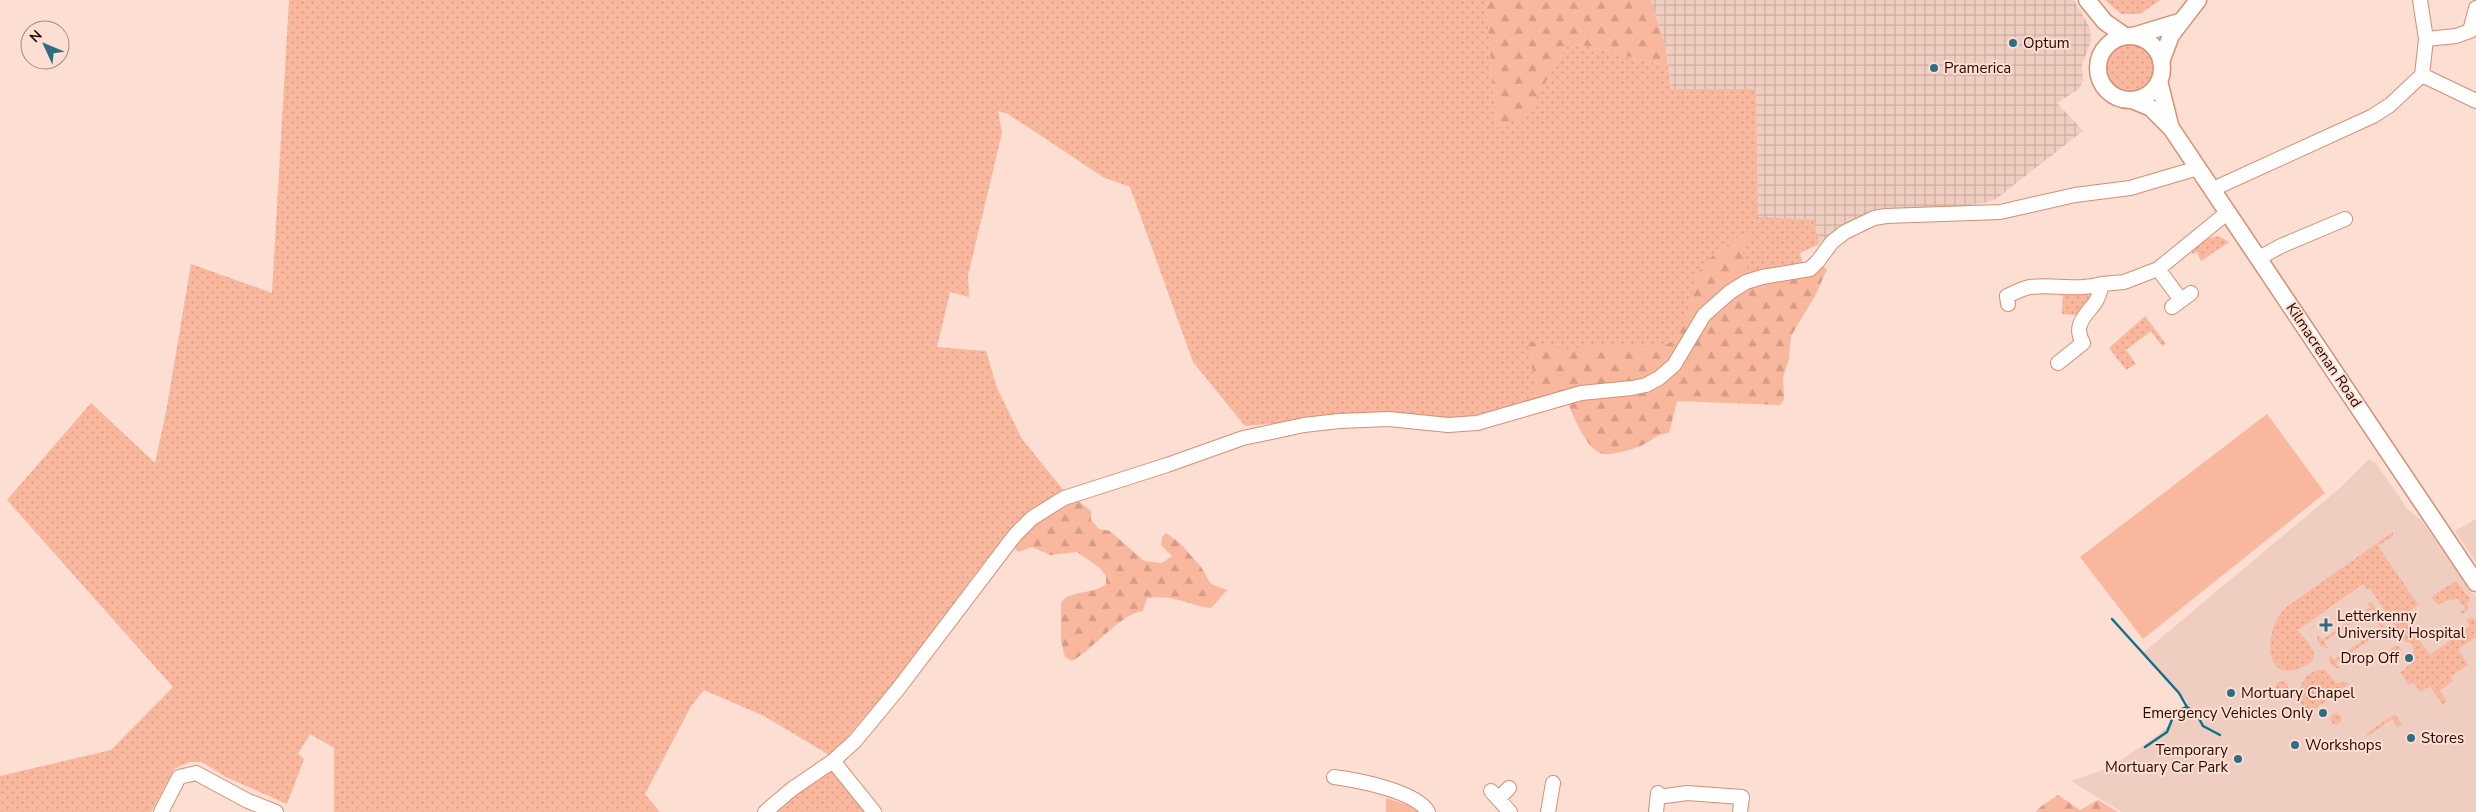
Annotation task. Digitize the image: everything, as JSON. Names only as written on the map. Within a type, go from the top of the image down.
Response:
[{"type":"main road","points":[[2092,7],[2099,57],[2098,72],[2103,86],[2113,95],[2132,100],[2150,93],[2159,81],[2161,62],[2166,44],[2179,22],[2198,0]]},
{"type":"main road","points":[[2092,7],[2129,36],[2142,38],[2153,46],[2161,62]]},
{"type":"main road","points":[[2099,57],[2109,43],[2179,22]]},
{"type":"main road","name":"Kilmacrenan Road","points":[[2159,81],[2164,107],[2171,128]]},
{"type":"main road","name":"Kilmacrenan Road","points":[[2132,100],[2151,108],[2171,128],[2476,583]]},
{"type":"street","points":[[2213,189],[2373,116],[2390,105],[2422,75],[2426,39],[2420,0]]},
{"type":"street","points":[[2426,39],[2456,36],[2470,31],[2476,11]]},
{"type":"street","points":[[2422,75],[2476,102]]},
{"type":"street","points":[[764,812],[792,789],[832,762],[877,716],[1015,535],[1032,518],[1064,498],[1167,466],[1210,448],[1286,428],[1339,421],[1389,419],[1448,425],[1477,423],[1582,393],[1646,385],[1659,378],[1674,365],[1704,316],[1730,292],[1746,282],[1762,277],[1810,269],[1832,242],[1844,232],[1874,218],[2000,212],[2075,195],[2130,188],[2198,168]]},
{"type":"street","points":[[2008,304],[2007,296],[2027,288],[2073,289],[2124,282],[2158,270],[2228,212]]},
{"type":"street","points":[[2259,258],[2281,246],[2345,219]]},
{"type":"street","points":[[2158,270],[2181,300]]},
{"type":"street","points":[[2058,363],[2083,343],[2078,334],[2079,325],[2096,302],[2102,284]]},
{"type":"street","points":[[832,762],[874,812]]},
{"type":"street","points":[[161,812],[179,777],[196,773],[276,812]]},
{"type":"street","points":[[1334,777],[1353,780],[1401,794],[1421,803],[1428,812]]},
{"type":"street","points":[[1548,812],[1553,783]]},
{"type":"street","points":[[1509,788],[1495,795],[1510,812]]},
{"type":"street","points":[[1656,812],[1658,795],[1687,793],[1742,798],[1740,812]]},
{"type":"shaded area","points":[[1651,0],[2074,0],[2090,28],[2091,41],[2082,64],[2083,81],[2079,89],[2057,103],[2083,131],[1996,199],[1984,203],[1859,220],[1819,244],[1814,220],[1758,218],[1756,89],[1671,89],[1666,49]]},
{"type":"shaded area","name":"Letterkenny University Hospital","points":[[2369,459],[2376,463],[2408,510],[2420,519],[2476,597],[2476,812],[2122,812],[2071,781],[2109,768],[2151,740],[2180,716],[2188,702],[2143,653],[2340,488]]},
{"type":"shaded area","points":[[2476,519],[2476,562],[2455,531]]},
{"type":"green space","points":[[289,0],[1486,0],[1496,127],[1527,113],[1569,42],[1668,66],[1671,89],[1756,89],[1758,217],[1814,220],[1819,244],[1800,253],[1803,265],[1668,362],[1487,413],[1454,420],[1396,412],[1245,426],[1193,362],[1130,187],[1103,177],[1008,114],[998,111],[1002,133],[968,275],[969,297],[950,292],[937,347],[986,351],[997,388],[1022,439],[1065,492],[1037,506],[985,561],[899,677],[831,756],[764,716],[704,690],[691,706],[645,794],[660,812],[334,812],[334,748],[310,734],[298,754],[304,759],[287,804],[226,777],[202,762],[189,762],[174,769],[151,812],[0,812],[0,776],[111,750],[173,687],[7,500],[91,403],[155,463],[166,412],[191,264],[272,293]]},
{"type":"green space","points":[[1486,0],[1651,0],[1666,49],[1668,66],[1569,42],[1527,114],[1496,128]]},
{"type":"green space","points":[[2105,0],[2160,0],[2140,14],[2121,14]]},
{"type":"green space","points":[[2130,40],[2140,42],[2149,48],[2155,57],[2157,67],[2155,77],[2149,86],[2140,92],[2130,94],[2120,92],[2111,86],[2105,77],[2103,67],[2105,57],[2111,48],[2120,42]]},
{"type":"green space","points":[[1746,232],[1754,237],[1745,243],[1743,253],[1751,283],[1821,265],[1827,269],[1816,294],[1791,336],[1789,359],[1783,377],[1784,399],[1780,405],[1677,401],[1669,433],[1659,435],[1635,448],[1604,454],[1591,446],[1585,438],[1565,394],[1538,401],[1527,340],[1568,350],[1583,347],[1660,346],[1675,341],[1687,315],[1695,282],[1703,263]]},
{"type":"green space","points":[[2218,236],[2229,242],[2201,261],[2197,252],[2193,254],[2190,249],[2205,239]]},
{"type":"green space","points":[[2063,292],[2087,292],[2090,297],[2076,315],[2062,314]]},
{"type":"green space","points":[[2145,316],[2166,344],[2162,346],[2151,331],[2126,350],[2136,364],[2126,370],[2109,348]]},
{"type":"green space","points":[[2267,414],[2325,493],[2143,639],[2080,557]]},
{"type":"green space","points":[[1077,500],[1091,511],[1091,520],[1099,529],[1110,531],[1144,561],[1162,563],[1172,556],[1161,545],[1162,537],[1166,533],[1180,543],[1201,567],[1211,584],[1227,590],[1211,608],[1166,597],[1147,598],[1143,611],[1135,613],[1117,624],[1072,661],[1065,657],[1061,641],[1061,602],[1071,595],[1101,587],[1106,584],[1106,576],[1100,568],[1077,552],[1050,555],[1032,547],[1018,552],[1013,545],[1042,518],[1058,508]]},
{"type":"green space","points":[[2393,532],[2393,536],[2378,546],[2417,603],[2420,604],[2402,616],[2430,655],[2470,626],[2466,620],[2472,617],[2476,620],[2476,637],[2458,649],[2468,665],[2450,677],[2453,681],[2440,690],[2447,702],[2443,705],[2430,686],[2420,692],[2413,682],[2409,685],[2400,672],[2408,667],[2412,660],[2414,652],[2412,643],[2405,642],[2370,588],[2367,589],[2363,584],[2298,630],[2314,653],[2314,658],[2310,662],[2291,671],[2281,669],[2274,663],[2271,654],[2270,643],[2273,631],[2285,608]]},
{"type":"green space","points":[[2456,581],[2470,599],[2467,604],[2468,610],[2462,614],[2460,612],[2465,608],[2457,598],[2438,605],[2431,597]]},
{"type":"green space","points":[[2366,602],[2372,603],[2376,609],[2376,615],[2372,609],[2324,642],[2328,648],[2322,647],[2317,640],[2318,635],[2322,640],[2370,607]]},
{"type":"green space","points":[[2377,623],[2383,624],[2387,630],[2386,636],[2382,631],[2336,663],[2340,669],[2334,667],[2329,661],[2330,655],[2334,660],[2381,628]]},
{"type":"green space","points":[[2394,646],[2398,646],[2402,652],[2398,658],[2394,658],[2390,654],[2390,650]]},
{"type":"green space","points":[[2317,670],[2325,670],[2336,683],[2346,682],[2349,684],[2305,716],[2302,709],[2300,690],[2305,678]]},
{"type":"green space","points":[[2284,681],[2287,682],[2287,692],[2280,693],[2277,692],[2276,685],[2277,682]]},
{"type":"green space","points":[[2334,714],[2338,714],[2341,719],[2340,723],[2334,724],[2331,721],[2331,717]]},
{"type":"green space","points":[[2395,714],[2402,724],[2397,727],[2392,719],[2368,736],[2366,734]]},
{"type":"green space","points":[[829,769],[851,789],[867,812],[771,812]]},
{"type":"green space","points":[[2058,795],[2080,810],[2098,800],[2118,812],[2036,812]]},
{"type":"green space","points":[[1386,798],[1408,805],[1419,812],[1386,812]]},
{"type":"waterway","points":[[2112,619],[2179,693],[2187,707],[2196,713],[2203,726],[2220,735]]},
{"type":"waterway","points":[[2145,747],[2167,732],[2175,712],[2187,707]]},
{"type":"place","name":"Optum","points":[[2013,43]]},
{"type":"place","name":"Pramerica","points":[[1934,68]]},
{"type":"place","name":"Letterkenny University Hospital","points":[[2326,625]]},
{"type":"place","name":"Drop Off","points":[[2409,658]]},
{"type":"place","name":"Mortuary Chapel","points":[[2231,693]]},
{"type":"place","name":"Emergency Vehicles Only","points":[[2323,713]]},
{"type":"place","name":"Stores","points":[[2411,738]]},
{"type":"place","name":"Workshops","points":[[2295,745]]},
{"type":"place","name":"Temporary Mortuary Car Park","points":[[2238,759]]}]
